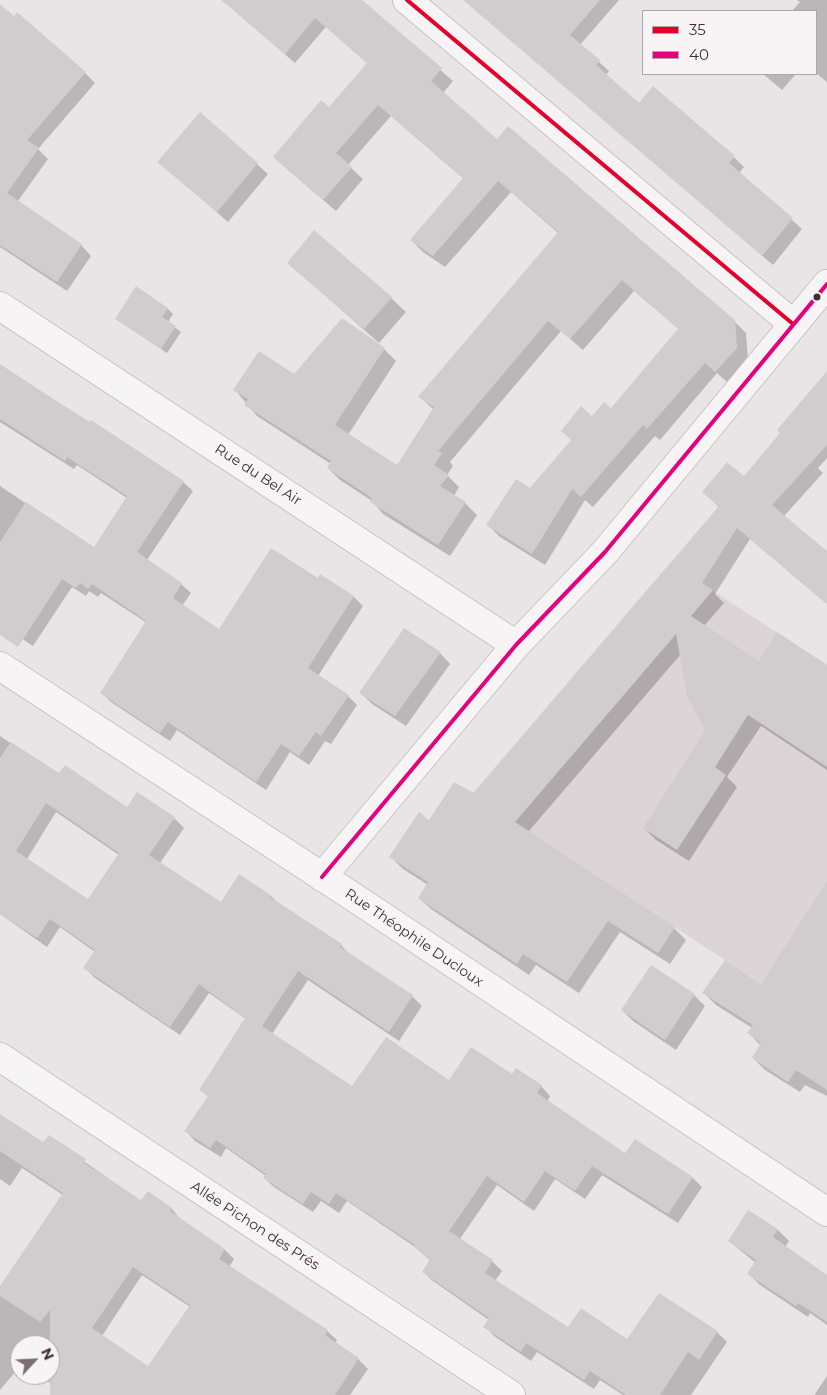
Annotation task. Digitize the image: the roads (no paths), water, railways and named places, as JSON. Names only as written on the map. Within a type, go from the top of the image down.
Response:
[{"type":"street","points":[[407,0],[793,324]]},
{"type":"street","points":[[322,877],[516,645],[605,552],[827,284]]},
{"type":"street","name":"Rue du Bel Air","points":[[0,306],[516,645]]},
{"type":"street","name":"Rue Théophile Ducloux","points":[[0,666],[827,1212]]},
{"type":"street","name":"Allée Pichon des Prés","points":[[0,1057],[511,1395]]}]
